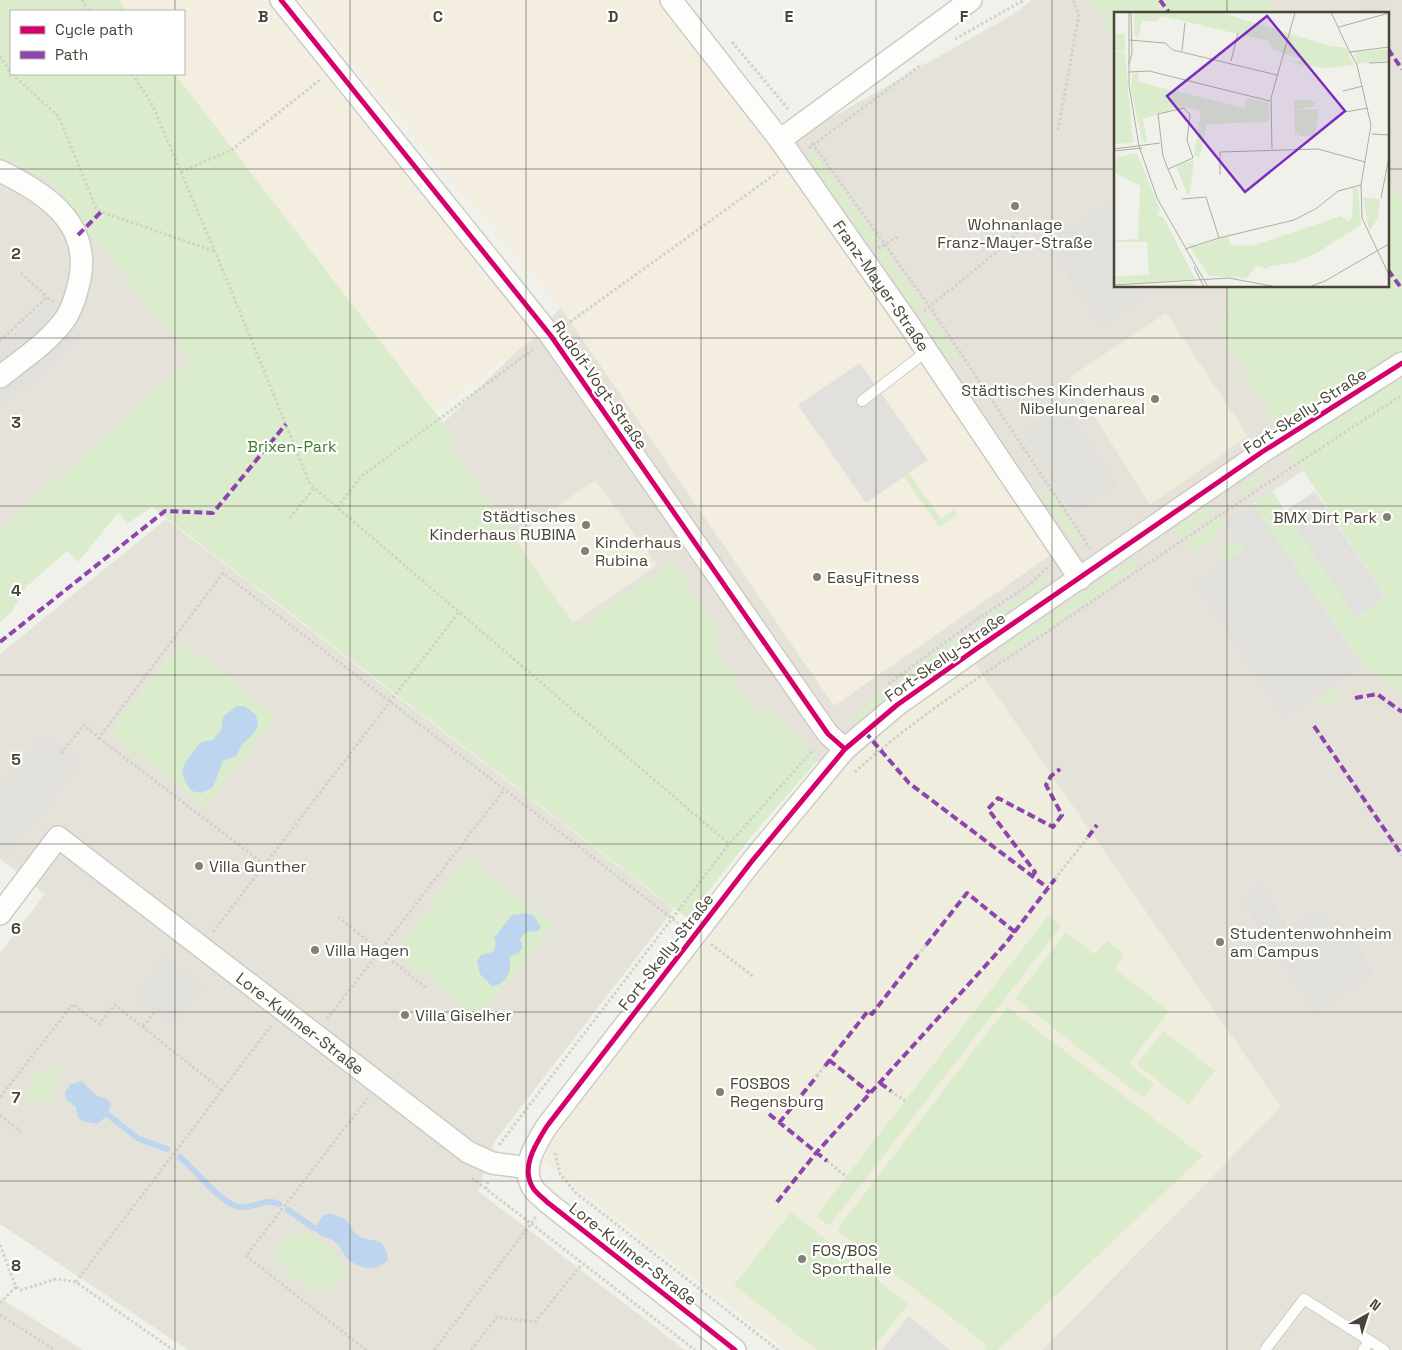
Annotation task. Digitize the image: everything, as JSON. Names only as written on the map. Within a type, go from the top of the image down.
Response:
[{"type":"street","name":"Rudolf-Vogt-Straße","points":[[281,0],[551,336],[828,734],[845,749]]},
{"type":"street","name":"Franz-Mayer-Straße","points":[[671,0],[780,140],[908,323],[1080,579]]},
{"type":"street","points":[[780,140],[802,126],[971,0]]},
{"type":"street","points":[[0,170],[46,196],[64,214],[78,235],[82,260],[81,277],[68,314],[52,335],[0,377]]},
{"type":"street","name":"Fort-Skelly-Straße","points":[[528,1168],[533,1148],[547,1126],[752,860],[845,749],[897,706],[1262,452],[1402,364]]},
{"type":"street","name":"Lore-Kullmer-Straße","points":[[0,914],[58,837],[468,1152],[492,1163],[528,1168],[532,1188],[547,1202],[735,1350]]},
{"type":"lane","points":[[862,401],[927,351]]},
{"type":"lane","points":[[1265,1350],[1304,1299],[1366,1346],[1384,1350]]},
{"type":"path","points":[[948,45],[1024,0]]},
{"type":"path","points":[[1058,130],[1079,14],[1073,0]]},
{"type":"path","points":[[728,37],[802,126],[813,145],[930,307],[1092,551]]},
{"type":"path","points":[[0,56],[10,70]]},
{"type":"path","points":[[337,507],[362,476],[551,336],[713,220],[924,62]]},
{"type":"path","points":[[181,172],[233,149],[336,68]]},
{"type":"path","points":[[14,75],[59,117],[96,208],[101,212],[214,251]]},
{"type":"path","points":[[133,75],[152,104],[310,484],[729,844]]},
{"type":"path","points":[[908,323],[1009,242],[1028,219]]},
{"type":"path","points":[[22,273],[68,314]]},
{"type":"path","points":[[0,341],[47,297]]},
{"type":"path","points":[[852,774],[880,749],[993,669],[1278,475],[1402,395]]},
{"type":"path","points":[[290,518],[314,488]]},
{"type":"path","points":[[99,738],[223,573],[672,920]]},
{"type":"path","points":[[212,932],[459,612]]},
{"type":"path","points":[[61,753],[84,725],[265,865]]},
{"type":"path","points":[[327,1020],[504,790]]},
{"type":"path","points":[[1055,879],[1088,837]]},
{"type":"path","points":[[338,918],[426,988]]},
{"type":"path","points":[[705,951],[717,936]]},
{"type":"path","points":[[918,955],[926,945]]},
{"type":"path","points":[[0,1097],[73,1004],[99,1024],[115,1004],[222,1090]]},
{"type":"path","points":[[76,1282],[283,1010]]},
{"type":"path","points":[[143,1026],[154,1013]]},
{"type":"path","points":[[817,1076],[825,1066]]},
{"type":"path","points":[[366,1350],[246,1256],[380,1084]]},
{"type":"path","points":[[891,1091],[905,1102]]},
{"type":"path","points":[[0,1115],[21,1132]]},
{"type":"path","points":[[555,1150],[560,1174],[576,1194],[778,1350]]},
{"type":"path","points":[[827,1162],[847,1176]]},
{"type":"path","points":[[434,1350],[547,1202]]},
{"type":"path","points":[[0,1245],[16,1286],[21,1290],[56,1279],[76,1282],[173,1350]]},
{"type":"path","points":[[471,1350],[497,1318],[536,1322],[582,1264]]},
{"type":"path","points":[[0,1302],[16,1286]]},
{"type":"path","points":[[0,1316],[55,1350]]},
{"type":"shaded area","points":[[118,0],[263,0],[537,336],[435,411],[176,75],[185,75],[185,10],[126,10]]},
{"type":"shaded area","points":[[299,0],[665,0],[700,44],[1056,551],[834,706],[561,308]]},
{"type":"shaded area","points":[[1032,0],[1087,0],[1114,36],[1114,288],[1230,288],[1222,334],[1304,470],[1253,504],[1362,665],[1402,697],[1402,1350],[1042,1350],[1280,1107],[1210,1006],[885,730],[833,778],[791,734],[773,709],[760,718],[713,646],[576,630],[452,447],[444,422],[561,308],[778,148],[1012,15]]},
{"type":"shaded area","points":[[1267,0],[1402,0],[1402,200],[1390,183],[1390,12],[1275,12]]},
{"type":"shaded area","points":[[1373,0],[1396,0],[1378,12],[1355,12]]},
{"type":"shaded area","points":[[0,156],[48,179],[190,359],[0,530]]},
{"type":"shaded area","points":[[1114,199],[1114,288],[1160,288],[1101,327],[1046,243]]},
{"type":"shaded area","points":[[45,302],[56,310],[42,327],[0,362],[0,345],[33,317]]},
{"type":"shaded area","points":[[1166,313],[1248,436],[1150,505],[1070,377]]},
{"type":"shaded area","points":[[75,322],[83,335],[54,365],[0,409],[0,391],[43,356]]},
{"type":"shaded area","points":[[860,363],[928,460],[866,503],[798,405]]},
{"type":"shaded area","points":[[1064,403],[1118,485],[1075,513],[1021,432]]},
{"type":"shaded area","name":"Kinderhaus Rubina","points":[[595,480],[657,565],[573,623],[514,537]]},
{"type":"shaded area","points":[[1315,491],[1385,597],[1356,617],[1285,511]]},
{"type":"shaded area","points":[[1253,505],[1362,665],[1284,718],[1194,583],[1244,550],[1225,522]]},
{"type":"shaded area","points":[[166,519],[674,909],[494,1142],[478,1191],[685,1350],[188,1350],[0,1224],[0,953],[45,894],[0,859],[0,654]]},
{"type":"shaded area","points":[[975,664],[1281,1107],[1042,1350],[786,1350],[544,1162],[548,1145],[755,873],[833,778],[911,708]]},
{"type":"shaded area","points":[[44,733],[82,762],[7,858],[0,853],[0,789]]},
{"type":"shaded area","points":[[1260,884],[1289,928],[1318,909],[1338,940],[1349,933],[1375,974],[1315,1013],[1240,898]]},
{"type":"shaded area","points":[[165,956],[204,987],[173,1027],[133,996]]},
{"type":"shaded area","points":[[0,1298],[83,1350],[0,1350]]},
{"type":"shaded area","points":[[909,1316],[950,1350],[882,1350]]},
{"type":"green space","name":"Brixen-Park","points":[[0,0],[118,0],[126,10],[10,10],[10,75],[176,75],[458,442],[452,447],[576,630],[672,560],[720,635],[713,646],[760,717],[773,709],[791,734],[817,761],[756,831],[687,918],[152,507],[128,523],[118,513],[78,562],[67,551],[26,587],[11,613],[0,622],[0,530],[190,359],[48,179],[0,156]]},
{"type":"green space","points":[[1087,0],[1267,0],[1275,12],[1114,12],[1114,36]]},
{"type":"green space","points":[[813,151],[879,242],[871,248],[812,164],[808,154]]},
{"type":"green space","points":[[1390,183],[1402,200],[1402,697],[1362,665],[1253,505],[1272,491],[1356,616],[1385,597],[1296,459],[1289,464],[1291,451],[1222,334],[1230,288],[1390,288]]},
{"type":"green space","points":[[884,249],[924,307],[916,312],[876,254]]},
{"type":"green space","points":[[929,315],[960,359],[947,356],[922,319]]},
{"type":"green space","points":[[887,441],[941,519],[954,510],[957,515],[939,527],[882,445]]},
{"type":"green space","points":[[610,444],[622,445],[634,462],[633,477]]},
{"type":"green space","points":[[1259,473],[1270,475],[1241,495],[1244,484]]},
{"type":"green space","points":[[1049,491],[1082,542],[1076,546],[1041,496]]},
{"type":"green space","points":[[1207,507],[1218,511],[1180,537],[1174,529]]},
{"type":"green space","points":[[1224,515],[1222,527],[1215,537],[1194,552],[1187,540]]},
{"type":"green space","points":[[1239,543],[1247,549],[1223,567],[1222,557],[1224,550],[1230,545]]},
{"type":"green space","points":[[1135,558],[1138,568],[999,661],[1002,647]]},
{"type":"green space","points":[[1052,575],[1044,590],[981,633],[978,628],[979,623]]},
{"type":"green space","points":[[959,635],[967,638],[967,642],[909,682],[869,716],[859,721],[847,722],[896,682]]},
{"type":"green space","points":[[181,641],[276,716],[206,807],[110,733]]},
{"type":"green space","points":[[1338,686],[1341,692],[1335,705],[1323,707],[1315,701]]},
{"type":"green space","points":[[468,858],[553,925],[479,1018],[395,952]]},
{"type":"green space","points":[[1048,916],[1061,926],[829,1226],[816,1216]]},
{"type":"green space","points":[[1066,932],[1094,954],[1107,941],[1124,954],[1115,969],[1169,1011],[1129,1064],[1154,1084],[1143,1098],[1015,998]]},
{"type":"green space","points":[[1007,1007],[1203,1156],[998,1350],[984,1350],[986,1344],[837,1230]]},
{"type":"green space","points":[[1164,1031],[1215,1071],[1188,1105],[1137,1064]]},
{"type":"green space","points":[[53,1066],[60,1072],[58,1083],[49,1096],[35,1104],[25,1096],[29,1086],[43,1070]]},
{"type":"green space","name":"FOS/BOS Sporthalle","points":[[791,1212],[908,1304],[872,1350],[817,1350],[734,1285]]},
{"type":"green space","points":[[310,1233],[338,1255],[345,1271],[335,1289],[312,1287],[297,1281],[286,1270],[273,1251],[285,1236]]},
{"type":"water","points":[[237,706],[245,706],[256,715],[258,725],[255,732],[242,745],[236,756],[223,761],[213,787],[201,793],[192,791],[183,777],[184,766],[187,760],[201,742],[213,740],[221,730],[223,717]]},
{"type":"water","points":[[527,913],[534,916],[541,927],[538,931],[527,932],[523,935],[520,940],[523,947],[518,954],[509,956],[508,976],[502,983],[492,986],[480,974],[477,961],[481,955],[493,952],[496,944],[494,938],[512,915]]},
{"type":"water","points":[[82,1081],[97,1096],[106,1098],[111,1104],[108,1115],[97,1124],[82,1121],[77,1116],[76,1107],[66,1099],[65,1092],[71,1084]]},
{"type":"water","points":[[330,1213],[347,1220],[353,1231],[361,1237],[380,1243],[386,1251],[388,1259],[374,1268],[362,1267],[351,1262],[337,1244],[319,1235],[314,1228],[323,1216]]},
{"type":"waterway","points":[[108,1115],[139,1139],[167,1149]]},
{"type":"waterway","points":[[180,1157],[215,1192],[229,1203],[242,1207],[268,1202],[279,1204]]},
{"type":"waterway","points":[[288,1210],[314,1228]]},
{"type":"marked path","points":[[1160,0],[1169,12]]},
{"type":"marked path","points":[[1390,52],[1402,69]]},
{"type":"marked path","points":[[78,235],[101,212]]},
{"type":"marked path","points":[[1390,273],[1402,289]]},
{"type":"marked path","points":[[0,642],[165,511],[213,513],[286,424]]},
{"type":"marked path","points":[[1355,698],[1377,694],[1402,712]]},
{"type":"marked path","points":[[1314,726],[1402,855]]},
{"type":"marked path","points":[[865,732],[909,783],[1048,888]]},
{"type":"marked path","points":[[1032,876],[1035,872],[988,809],[998,798],[1053,827],[1062,815],[1046,785],[1051,776],[1060,769]]},
{"type":"marked path","points":[[1088,837],[1097,825]]},
{"type":"marked path","points":[[777,1202],[816,1153],[1006,943],[1055,879]]},
{"type":"marked path","points":[[926,945],[967,893],[1015,932]]},
{"type":"marked path","points":[[825,1066],[868,1011],[872,1014],[918,955]]},
{"type":"marked path","points":[[829,1060],[870,1093]]},
{"type":"marked path","points":[[779,1123],[817,1076]]},
{"type":"marked path","points":[[880,1083],[891,1091]]},
{"type":"marked path","points":[[769,1114],[827,1161]]},
{"type":"cycle path","points":[[281,0],[551,336],[828,734],[845,749]]},
{"type":"cycle path","points":[[735,1350],[534,1190],[529,1180],[529,1164],[534,1148],[547,1126],[752,861],[845,749],[897,705],[979,647],[1262,452],[1402,363]]},
{"type":"place","name":"Wohnanlage Franz-Mayer-Straße","points":[[1015,206]]},
{"type":"place","name":"Städtisches Kinderhaus Nibelungenareal","points":[[1155,399]]},
{"type":"place","name":"BMX Dirt Park","points":[[1387,517]]},
{"type":"place","name":"Städtisches Kinderhaus RUBINA","points":[[586,525]]},
{"type":"place","name":"Kinderhaus Rubina","points":[[585,551]]},
{"type":"place","name":"EasyFitness","points":[[817,577]]},
{"type":"place","name":"Villa Gunther","points":[[199,866]]},
{"type":"place","name":"Studentenwohnheim am Campus","points":[[1220,942]]},
{"type":"place","name":"Villa Hagen","points":[[315,950]]},
{"type":"place","name":"Villa Giselher","points":[[405,1015]]},
{"type":"place","name":"FOSBOS Regensburg","points":[[720,1092]]},
{"type":"place","name":"FOS/BOS Sporthalle","points":[[802,1259]]}]
